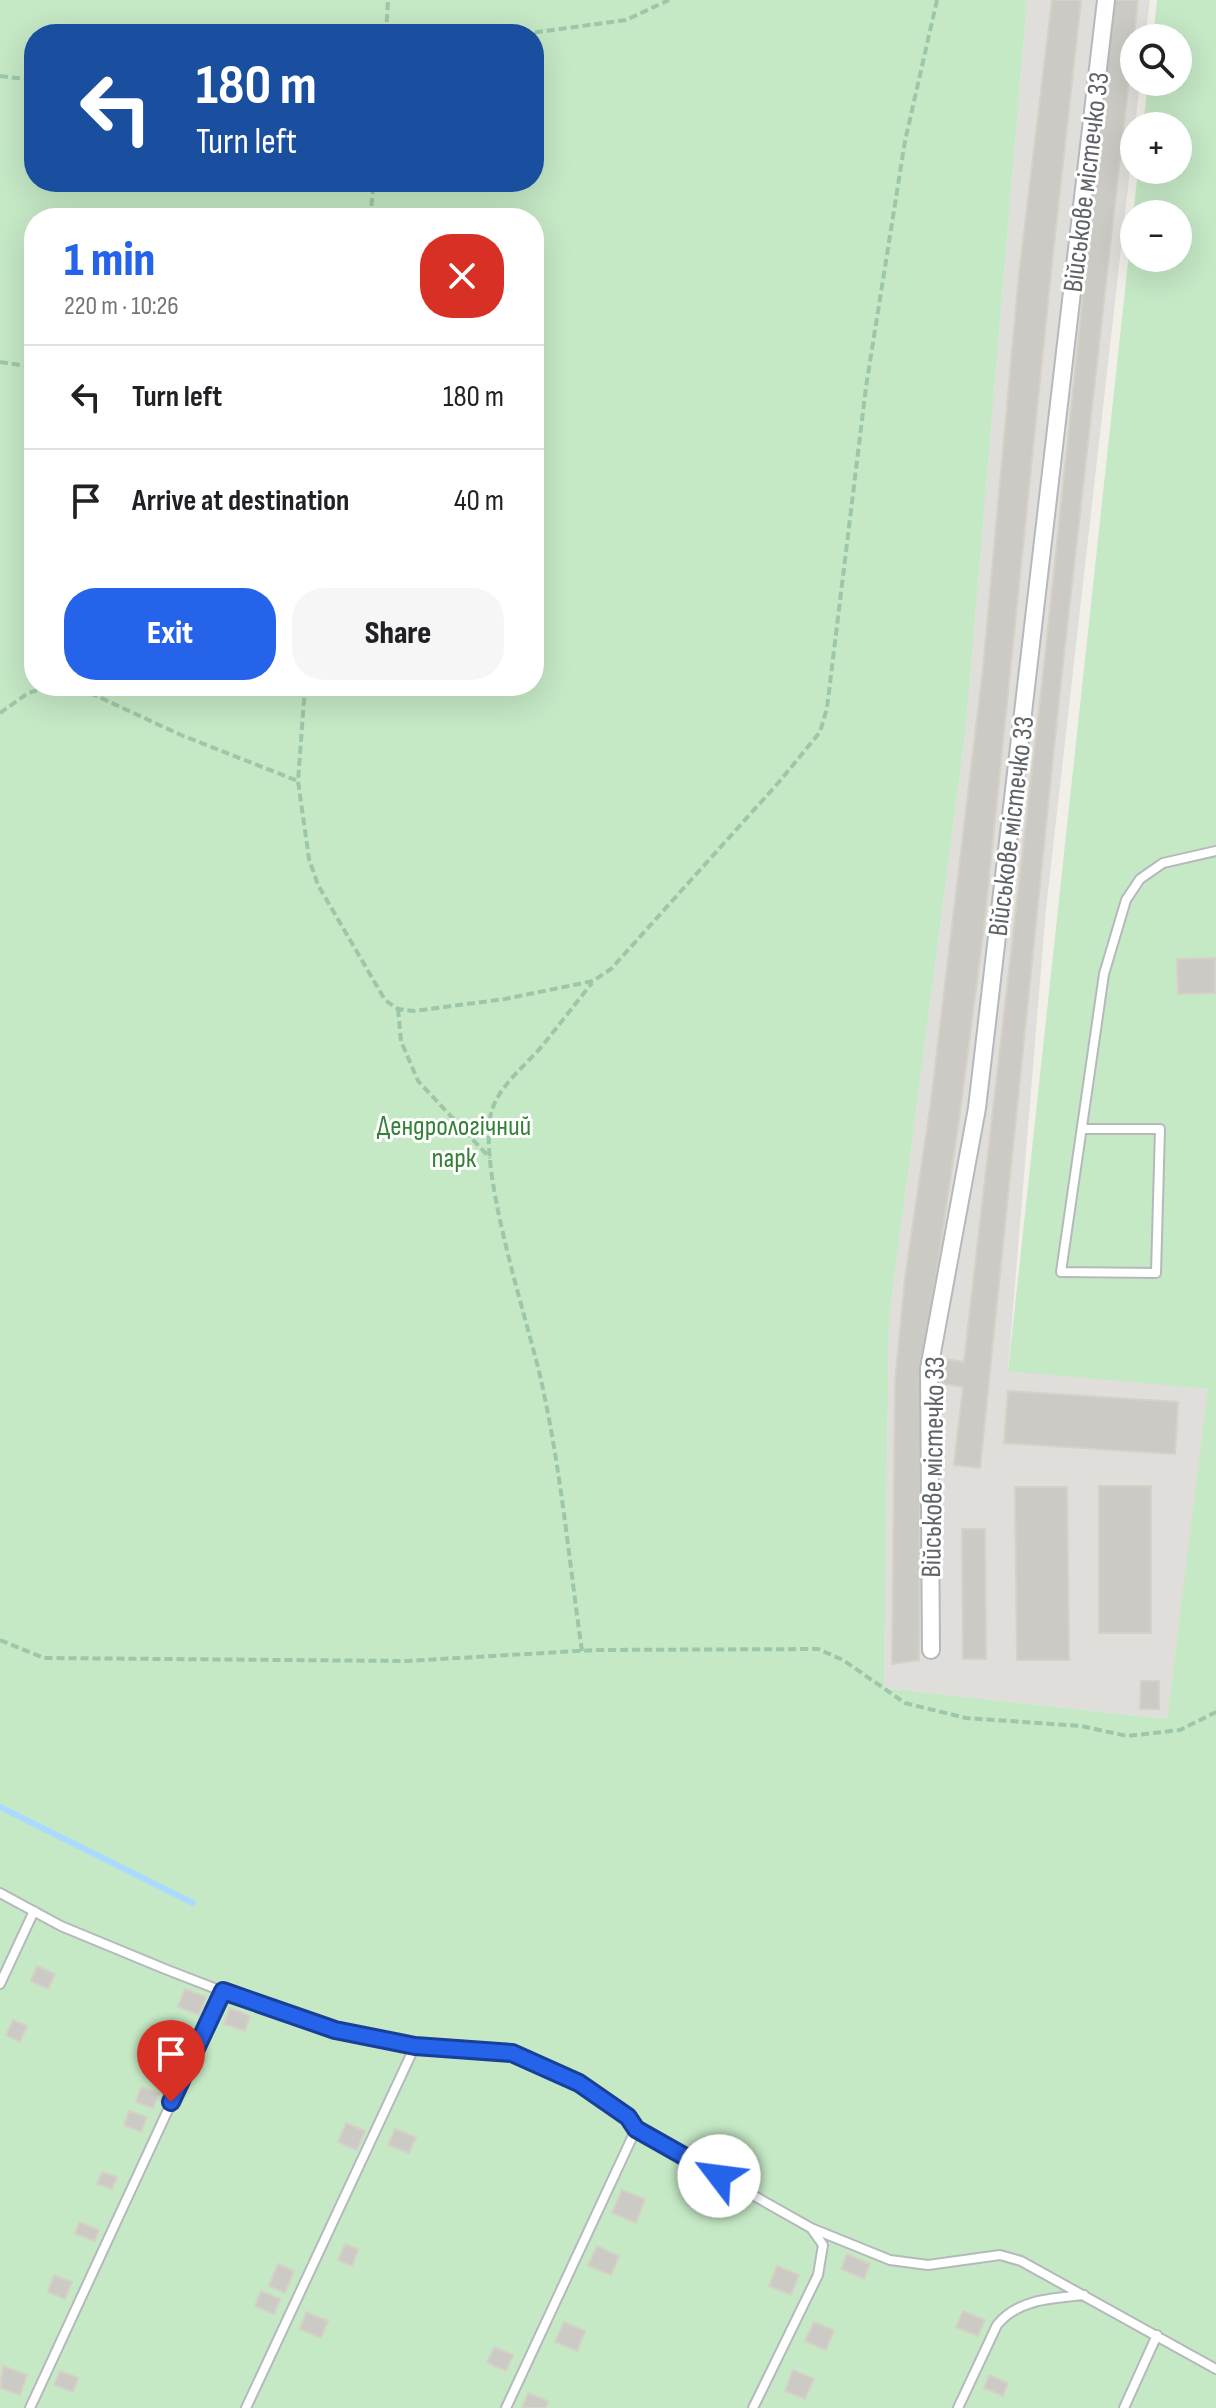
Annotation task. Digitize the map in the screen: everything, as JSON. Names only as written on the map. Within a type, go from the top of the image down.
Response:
[{"type":"street","name":"Військове містечко 33","points":[[931,1650],[929,1369],[977,1108],[1106,0]]},
{"type":"lane","points":[[1082,1129],[1160,1129],[1156,1273],[1061,1272],[1104,974],[1126,900],[1140,879],[1163,863],[1216,851]]},
{"type":"lane","points":[[0,1893],[74,1931],[223,1991],[335,2030],[415,2046],[512,2053],[579,2083],[628,2117],[636,2129],[811,2228],[890,2260],[928,2265],[1000,2255],[1021,2261],[1216,2369]]},
{"type":"lane","points":[[0,1984],[34,1911]]},
{"type":"lane","points":[[30,2408],[223,1991]]},
{"type":"lane","points":[[246,2408],[415,2046]]},
{"type":"lane","points":[[506,2408],[636,2129]]},
{"type":"lane","points":[[753,2408],[818,2275],[823,2245],[811,2228]]},
{"type":"lane","points":[[958,2408],[1005,2314],[1027,2304],[1087,2295]]},
{"type":"lane","points":[[1124,2408],[1157,2335]]},
{"type":"path","points":[[387,24],[388,0]]},
{"type":"path","points":[[544,31],[626,20],[669,0]]},
{"type":"path","points":[[582,1651],[542,1381],[513,1271],[491,1159],[488,1132],[493,1107],[505,1087],[593,981],[611,969],[820,732],[827,708],[866,387],[905,141],[937,0]]},
{"type":"path","points":[[0,76],[24,79]]},
{"type":"path","points":[[0,362],[24,366]]},
{"type":"path","points":[[0,713],[24,696]]},
{"type":"path","points":[[97,696],[181,735],[298,781]]},
{"type":"path","points":[[304,696],[298,781],[309,859],[318,885],[385,1000],[398,1009],[414,1011],[505,999],[593,981]]},
{"type":"path","points":[[398,1009],[401,1041],[418,1081],[491,1159]]},
{"type":"path","points":[[0,1640],[44,1658],[407,1661],[582,1651],[818,1649],[843,1660],[905,1703],[966,1718],[1081,1726],[1127,1736],[1180,1730],[1216,1712]]},
{"type":"shaded area","points":[[1027,0],[1150,0],[1147,24],[1120,24],[1120,96],[1138,96],[1137,112],[1120,112],[1120,184],[1128,184],[1127,200],[1120,200],[1120,258],[1046,909],[1008,1370],[1209,1389],[1167,1719],[884,1688],[889,1319],[966,727]]},
{"type":"green space","name":"Дендрологічний парк","points":[[0,0],[1027,0],[966,727],[889,1319],[884,1688],[1167,1719],[1208,1389],[1008,1371],[1127,272],[1192,272],[1192,200],[1135,200],[1136,184],[1192,184],[1192,112],[1145,112],[1146,96],[1192,96],[1192,24],[1154,24],[1157,0],[1216,0],[1216,2408],[0,2408]]},
{"type":"building","points":[[1052,0],[1081,0],[984,927],[921,1377],[919,1660],[892,1664],[895,1383],[905,1278],[931,1101],[983,669],[1019,274]]},
{"type":"building","points":[[1114,0],[1138,0],[1135,24],[1120,24],[1120,96],[1127,96],[1125,112],[1120,112],[1120,159],[1059,699],[980,1468],[954,1465],[963,1387],[933,1382],[938,1358],[964,1362],[1044,666]]},
{"type":"building","points":[[1215,958],[1215,993],[1178,994],[1177,959]]},
{"type":"building","points":[[1008,1391],[1178,1402],[1175,1454],[1004,1443]]},
{"type":"building","points":[[1099,1486],[1151,1486],[1151,1633],[1099,1633]]},
{"type":"building","points":[[1015,1487],[1067,1487],[1069,1660],[1017,1660]]},
{"type":"building","points":[[962,1529],[985,1529],[986,1659],[963,1659]]},
{"type":"building","points":[[1141,1681],[1159,1681],[1159,1709],[1140,1709]]},
{"type":"building","points":[[37,1966],[55,1974],[48,1989],[31,1981]]},
{"type":"building","points":[[185,1989],[206,1997],[199,2015],[178,2007]]},
{"type":"building","points":[[230,2008],[250,2016],[245,2031],[224,2024]]},
{"type":"building","points":[[13,2020],[27,2026],[20,2042],[6,2035]]},
{"type":"building","points":[[141,2087],[159,2093],[153,2108],[136,2102]]},
{"type":"building","points":[[129,2111],[147,2117],[141,2132],[124,2125]]},
{"type":"building","points":[[346,2123],[365,2131],[357,2150],[338,2142]]},
{"type":"building","points":[[395,2129],[416,2137],[409,2153],[388,2145]]},
{"type":"building","points":[[102,2172],[117,2177],[112,2189],[97,2184]]},
{"type":"building","points":[[622,2190],[645,2199],[636,2223],[612,2213]]},
{"type":"building","points":[[79,2222],[99,2230],[95,2241],[75,2234]]},
{"type":"building","points":[[345,2244],[358,2249],[352,2266],[338,2260]]},
{"type":"building","points":[[597,2246],[619,2256],[611,2275],[588,2266]]},
{"type":"building","points":[[847,2254],[870,2264],[864,2279],[841,2269]]},
{"type":"building","points":[[278,2264],[294,2271],[285,2293],[269,2286]]},
{"type":"building","points":[[777,2266],[799,2275],[791,2295],[769,2286]]},
{"type":"building","points":[[54,2275],[72,2282],[65,2299],[48,2292]]},
{"type":"building","points":[[261,2291],[280,2299],[274,2314],[255,2306]]},
{"type":"building","points":[[963,2311],[985,2320],[978,2336],[956,2327]]},
{"type":"building","points":[[306,2312],[328,2321],[321,2338],[300,2329]]},
{"type":"building","points":[[564,2322],[585,2331],[577,2351],[555,2342]]},
{"type":"building","points":[[814,2322],[834,2330],[826,2350],[805,2341]]},
{"type":"building","points":[[494,2347],[513,2355],[506,2371],[487,2363]]},
{"type":"building","points":[[3,2366],[27,2375],[20,2395],[0,2388]]},
{"type":"building","points":[[793,2370],[814,2379],[805,2399],[785,2391]]},
{"type":"building","points":[[60,2371],[78,2378],[73,2392],[54,2385]]},
{"type":"building","points":[[989,2375],[1008,2383],[1003,2396],[984,2388]]},
{"type":"building","points":[[528,2393],[548,2401],[546,2408],[522,2408]]},
{"type":"waterway","points":[[0,1807],[193,1903]]},
{"type":"route","points":[[171,2102],[223,1991],[335,2030],[415,2046],[512,2053],[579,2083],[628,2117],[636,2129],[719,2176]]}]
